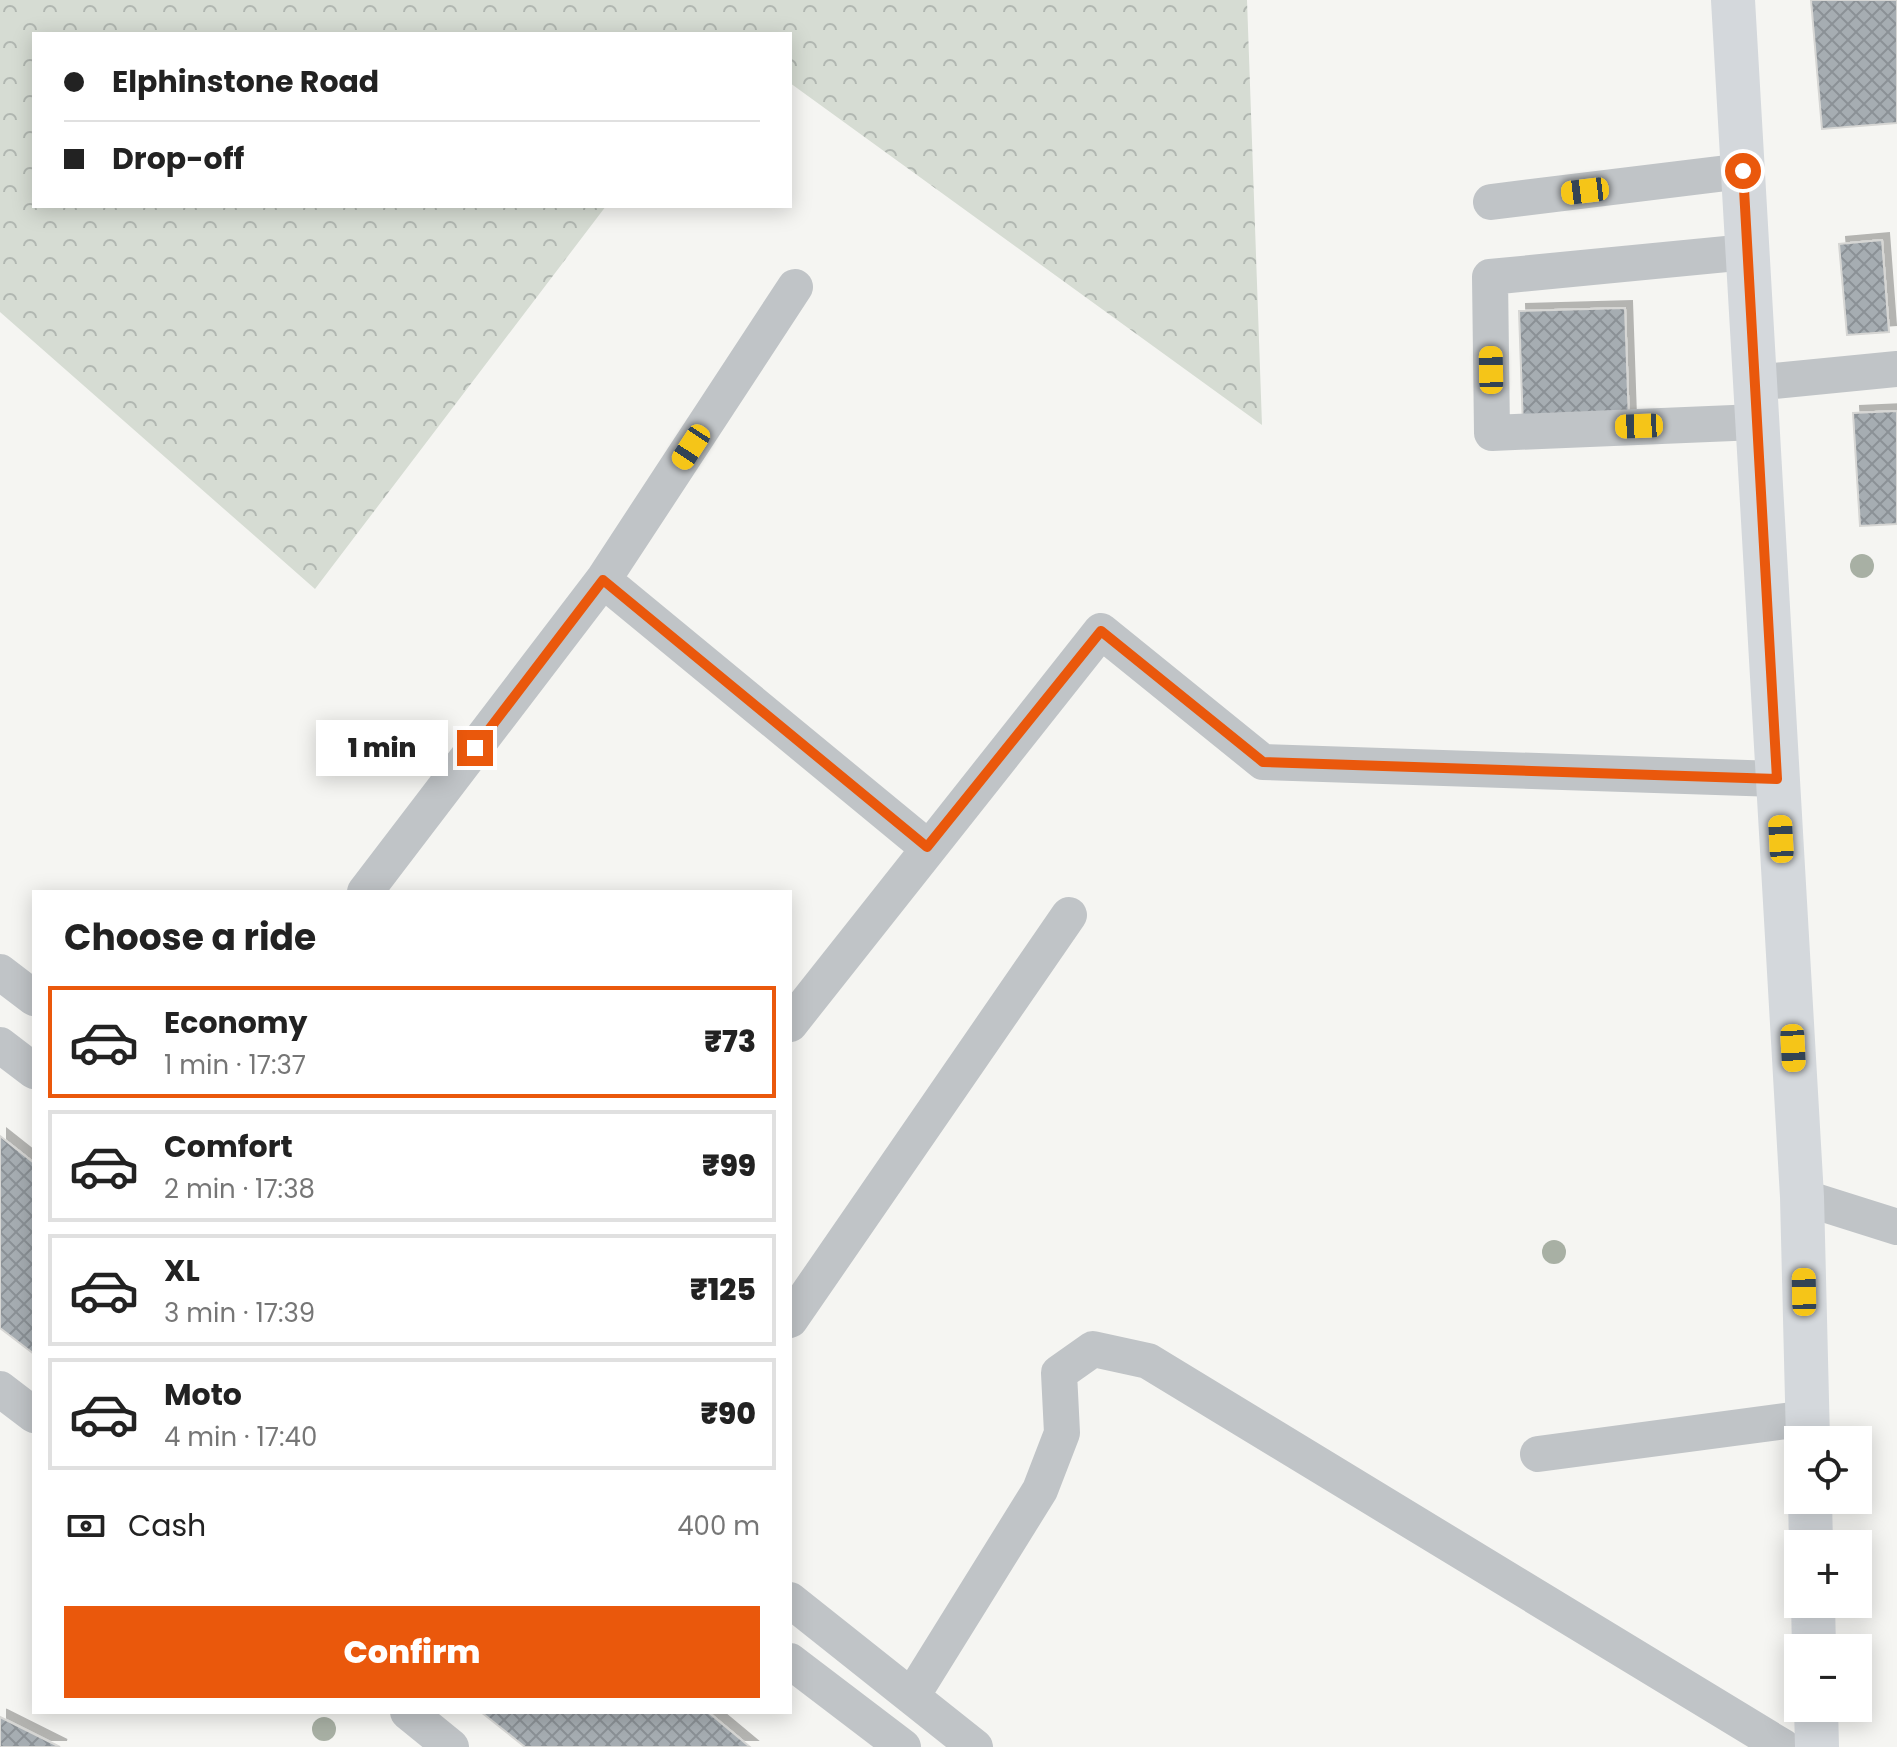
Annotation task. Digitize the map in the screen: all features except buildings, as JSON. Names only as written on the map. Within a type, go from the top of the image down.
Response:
[{"type":"main road","points":[[1733,0],[1802,1197],[1808,1426]]},
{"type":"main road","points":[[1816,1722],[1817,1747]]},
{"type":"street","points":[[1491,202],[1743,171]]},
{"type":"street","points":[[1747,252],[1490,277],[1492,433],[1756,402],[1897,369]]},
{"type":"street","points":[[367,890],[603,580],[795,287]]},
{"type":"street","points":[[603,580],[927,847]]},
{"type":"street","points":[[792,1021],[1101,631],[1263,762],[1777,779]]},
{"type":"street","points":[[792,1317],[1069,915]]},
{"type":"street","points":[[0,972],[32,996]]},
{"type":"street","points":[[0,1045],[32,1069]]},
{"type":"street","points":[[1802,1197],[1897,1227]]},
{"type":"street","points":[[912,1696],[1040,1490],[1062,1433],[1059,1373],[1093,1349],[1148,1361],[1783,1747]]},
{"type":"street","points":[[0,1389],[32,1413]]},
{"type":"street","points":[[1538,1454],[1784,1431]]},
{"type":"street","points":[[792,1602],[975,1747]]},
{"type":"street","points":[[792,1663],[903,1747]]},
{"type":"street","points":[[410,1714],[451,1747]]},
{"type":"green space","points":[[0,0],[1247,0],[1262,425],[792,84],[792,32],[32,32],[32,208],[604,208],[315,589],[0,312]]},
{"type":"route","points":[[475,748],[603,580],[927,847],[1101,631],[1263,762],[1777,779],[1743,171]]}]
